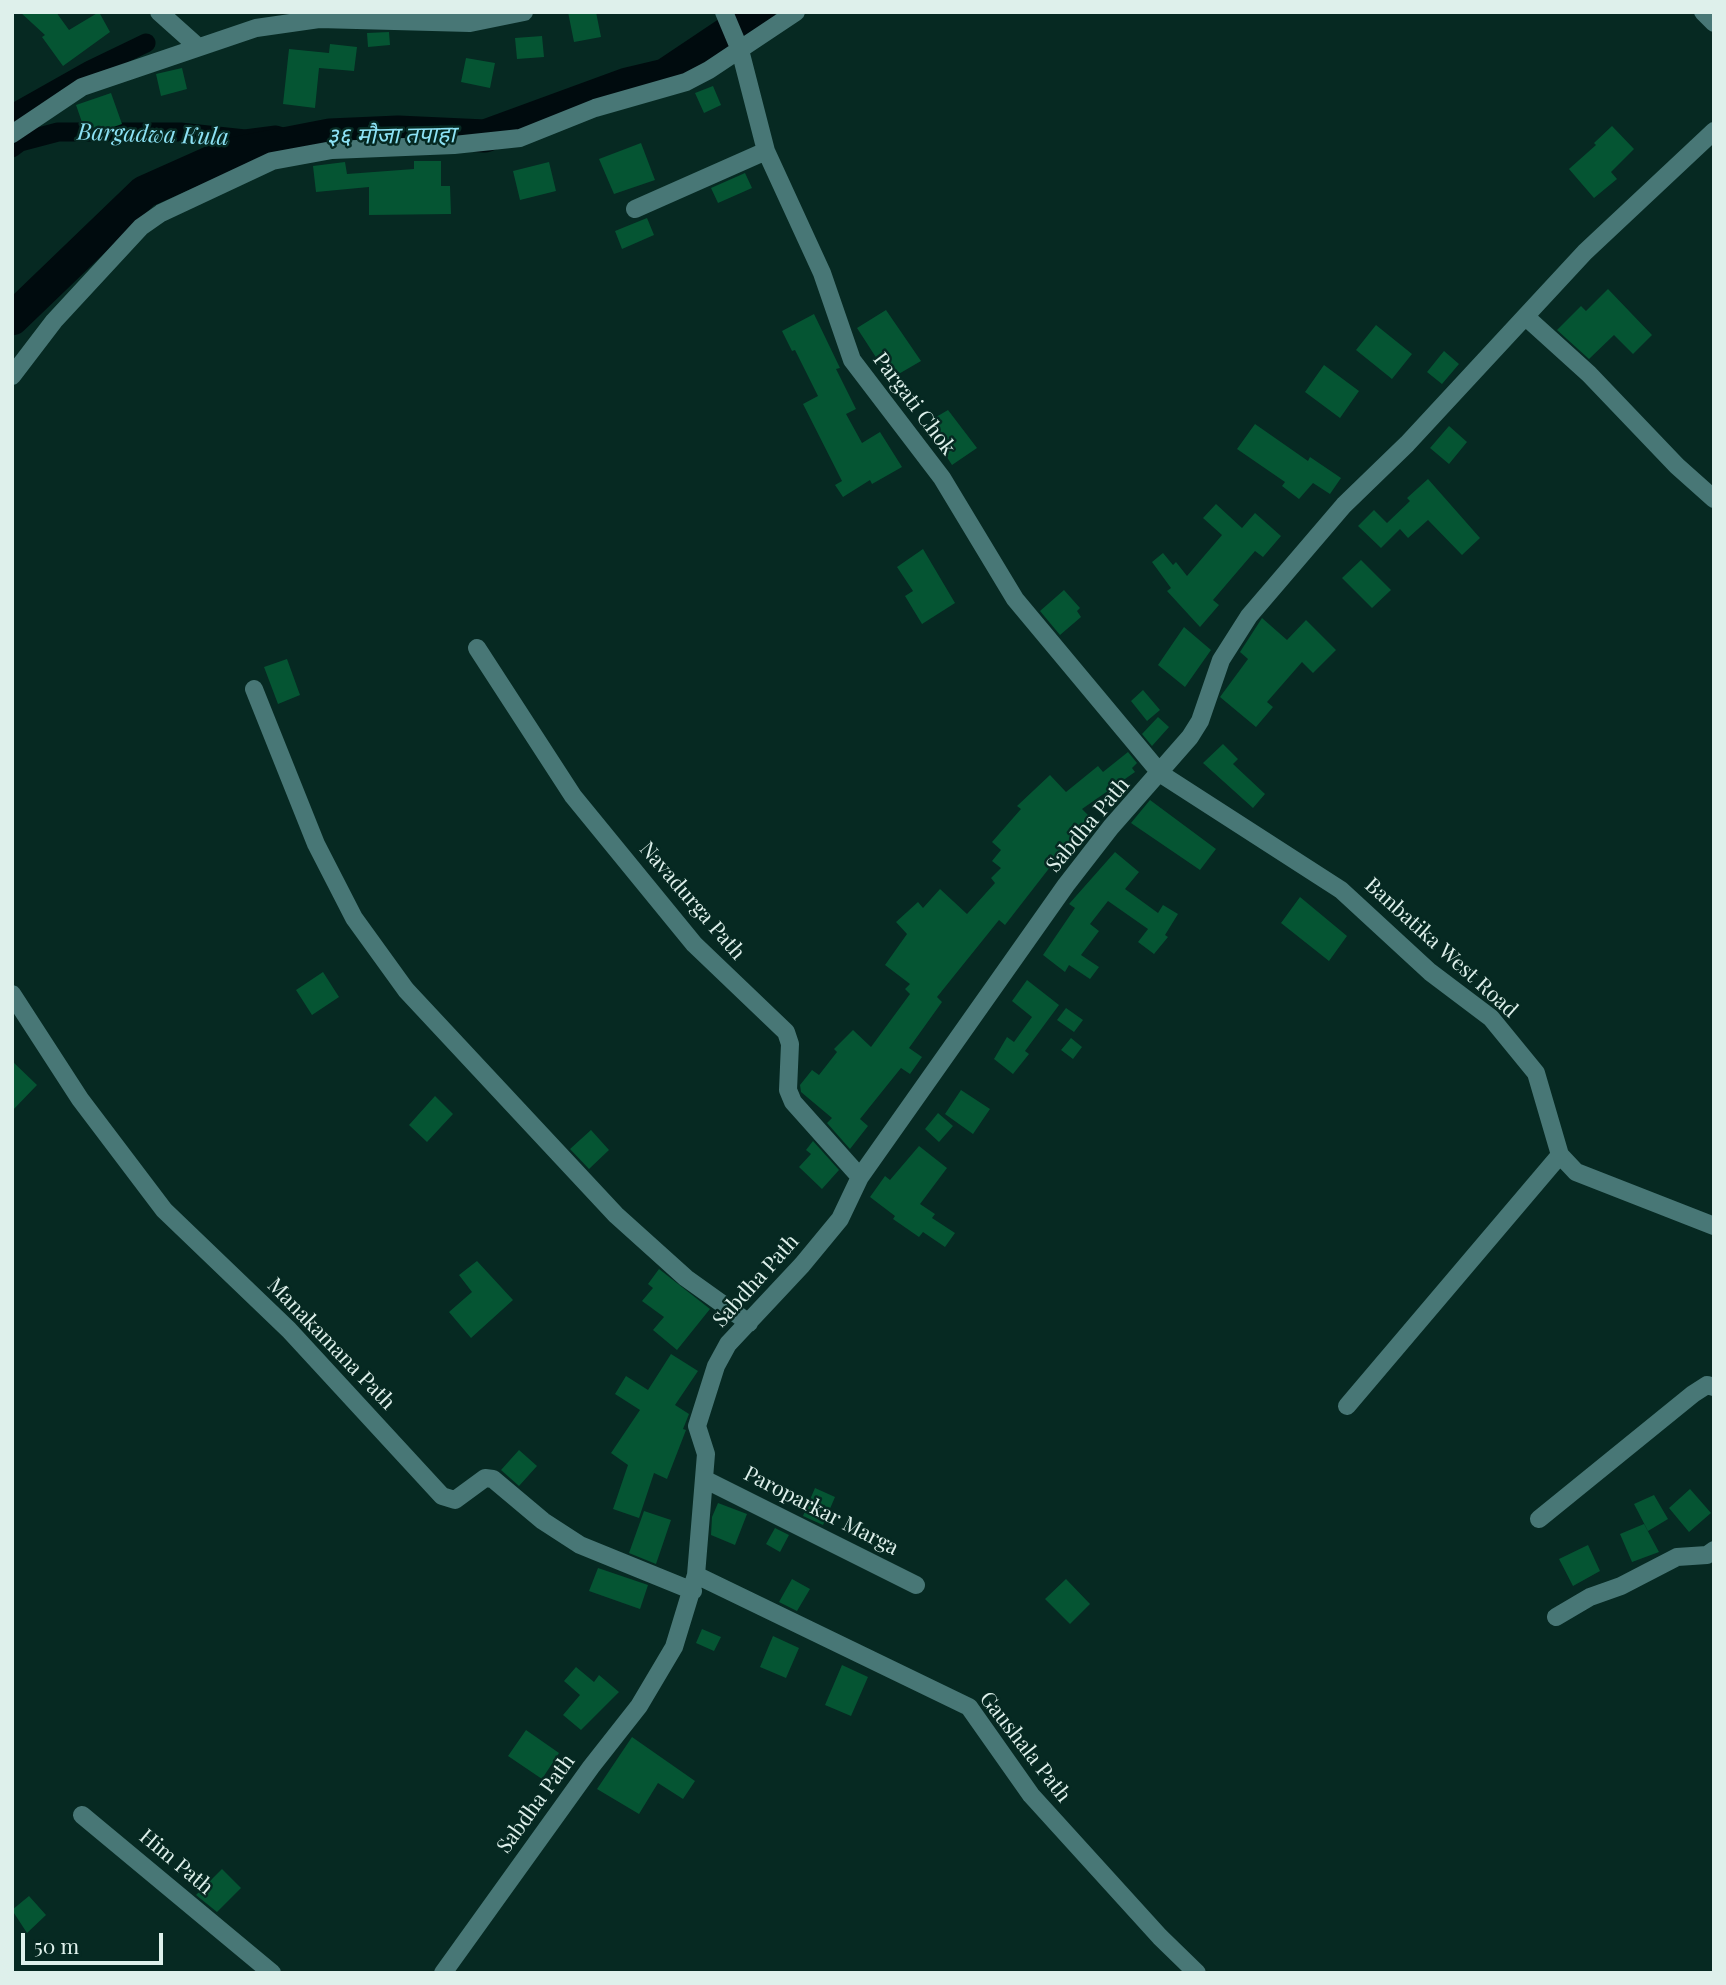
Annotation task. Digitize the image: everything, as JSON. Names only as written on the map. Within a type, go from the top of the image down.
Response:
[{"type":"street","points":[[159,12],[197,46]]},
{"type":"street","points":[[12,134],[82,87],[197,46],[282,22],[319,19],[470,23],[524,12]]},
{"type":"street","points":[[12,376],[70,303],[141,227],[161,213],[272,161],[332,150],[454,145],[520,138],[595,108],[686,82],[796,12]]},
{"type":"street","points":[[1703,12],[1714,23]]},
{"type":"street","name":"Pargati Chok","points":[[726,16],[739,47],[766,151],[822,273],[852,360],[942,478],[1015,598],[1161,774]]},
{"type":"street","name":"Sabdha Path","points":[[450,1970],[661,1674],[674,1647],[694,1583],[706,1454],[697,1426],[716,1366],[728,1344],[840,1219],[860,1177],[1066,885],[1111,827],[1161,774],[1200,721],[1221,660],[1249,617],[1344,505],[1407,444],[1586,252],[1714,131]]},
{"type":"street","points":[[635,209],[766,151]]},
{"type":"street","points":[[1526,317],[1589,374],[1677,466],[1714,499]]},
{"type":"street","name":"Navadurga Path","points":[[477,648],[573,796],[694,944],[786,1032],[790,1044],[788,1090],[793,1102],[860,1177]]},
{"type":"street","points":[[254,689],[316,844],[354,918],[406,990],[616,1215],[686,1278],[749,1323]]},
{"type":"street","name":"Banbatika West Road","points":[[1161,774],[1341,890],[1430,972],[1492,1018],[1536,1073],[1560,1155]]},
{"type":"street","name":"Manakamana Path","points":[[12,994],[80,1099],[164,1210],[289,1330],[442,1496],[455,1500],[485,1478],[493,1479],[543,1521],[580,1545],[694,1583]]},
{"type":"street","points":[[1347,1406],[1560,1155],[1576,1172],[1714,1226]]},
{"type":"street","points":[[1539,1519],[1693,1394],[1707,1385],[1714,1387]]},
{"type":"street","name":"Paroparkar Marga","points":[[704,1479],[916,1585]]},
{"type":"street","points":[[1556,1617],[1590,1597],[1621,1586],[1677,1557],[1707,1555],[1714,1550]]},
{"type":"street","name":"Gaushala Path","points":[[694,1583],[969,1707],[1031,1795],[1160,1937],[1197,1973]]},
{"type":"street","name":"Him Path","points":[[82,1815],[272,1973]]},
{"type":"building","points":[[20,12],[56,12],[69,30],[99,12],[110,32],[63,66],[42,37],[45,35]]},
{"type":"building","points":[[568,12],[596,12],[601,37],[574,42]]},
{"type":"building","points":[[389,32],[390,45],[368,47],[367,33]]},
{"type":"building","points":[[542,36],[544,57],[517,59],[515,38]]},
{"type":"building","points":[[330,44],[357,47],[354,71],[319,68],[315,108],[283,104],[289,49],[329,53]]},
{"type":"building","points":[[466,58],[495,63],[490,88],[461,82]]},
{"type":"building","points":[[182,68],[187,89],[161,96],[156,74]]},
{"type":"building","points":[[713,86],[721,105],[704,113],[695,93]]},
{"type":"building","points":[[111,93],[122,124],[102,131],[100,126],[85,131],[76,105]]},
{"type":"building","points":[[1612,126],[1634,149],[1611,172],[1617,179],[1594,198],[1569,169],[1596,145],[1594,143]]},
{"type":"building","points":[[641,143],[655,180],[614,194],[599,159]]},
{"type":"building","points":[[414,161],[441,161],[441,186],[450,186],[451,214],[369,215],[369,187],[316,192],[313,166],[345,162],[347,174],[414,169]]},
{"type":"building","points":[[549,162],[556,191],[520,200],[513,171]]},
{"type":"building","points":[[745,173],[752,188],[718,203],[711,188]]},
{"type":"building","points":[[647,218],[654,235],[622,249],[615,231]]},
{"type":"building","points":[[1608,289],[1652,335],[1633,354],[1614,335],[1589,359],[1557,330],[1581,306],[1586,311]]},
{"type":"building","points":[[886,310],[921,361],[890,379],[857,328]]},
{"type":"building","points":[[814,314],[840,368],[836,369],[856,409],[846,414],[862,443],[880,432],[902,467],[872,484],[870,480],[843,497],[835,485],[842,481],[803,404],[818,396],[795,350],[792,351],[782,331]]},
{"type":"building","points":[[1376,325],[1412,354],[1392,379],[1356,350]]},
{"type":"building","points":[[1444,351],[1459,364],[1442,384],[1427,372]]},
{"type":"building","points":[[1324,365],[1359,391],[1340,418],[1305,392]]},
{"type":"building","points":[[948,410],[977,448],[952,465],[935,439],[940,435],[931,420]]},
{"type":"building","points":[[1255,424],[1308,461],[1310,457],[1341,478],[1330,494],[1313,483],[1299,499],[1282,486],[1285,482],[1237,449]]},
{"type":"building","points":[[1449,426],[1467,442],[1449,464],[1430,448]]},
{"type":"building","points":[[1428,479],[1480,538],[1462,555],[1428,520],[1408,538],[1400,529],[1381,548],[1358,526],[1374,510],[1387,523],[1410,501],[1407,498]]},
{"type":"building","points":[[1216,504],[1242,528],[1255,513],[1281,536],[1263,557],[1255,551],[1213,600],[1219,605],[1200,627],[1167,591],[1171,588],[1152,562],[1163,553],[1173,565],[1176,562],[1187,576],[1222,535],[1203,518]]},
{"type":"building","points":[[923,549],[955,603],[922,624],[905,596],[913,591],[897,567]]},
{"type":"building","points":[[1361,560],[1391,590],[1372,608],[1342,578]]},
{"type":"building","points":[[1064,590],[1080,608],[1077,611],[1081,617],[1060,635],[1040,611]]},
{"type":"building","points":[[1262,618],[1287,640],[1306,620],[1336,650],[1313,673],[1302,662],[1267,702],[1273,707],[1256,727],[1220,697],[1248,659],[1240,652]]},
{"type":"building","points":[[1184,627],[1211,650],[1185,687],[1158,665]]},
{"type":"building","points":[[287,659],[300,695],[278,704],[264,667]]},
{"type":"building","points":[[1143,690],[1160,710],[1147,721],[1131,701]]},
{"type":"building","points":[[1158,717],[1169,727],[1152,746],[1142,734]]},
{"type":"building","points":[[1223,744],[1238,759],[1233,764],[1265,794],[1253,808],[1203,763]]},
{"type":"building","points":[[1128,752],[1137,763],[1132,768],[1135,772],[1082,809],[1096,823],[1076,842],[1079,844],[1067,859],[1061,853],[1005,925],[999,920],[937,997],[942,1002],[909,1048],[922,1057],[910,1074],[901,1068],[860,1119],[868,1126],[850,1149],[827,1123],[832,1118],[801,1092],[800,1085],[812,1070],[819,1075],[837,1052],[834,1049],[853,1030],[871,1047],[910,994],[905,989],[910,984],[885,965],[907,934],[896,922],[918,902],[923,908],[940,889],[967,914],[995,883],[991,878],[1001,868],[992,861],[1001,850],[992,842],[1021,809],[1017,806],[1050,775],[1066,792],[1098,766],[1103,772]]},
{"type":"building","points":[[1150,800],[1216,849],[1200,870],[1131,823]]},
{"type":"building","points":[[1115,852],[1139,872],[1125,889],[1158,913],[1163,905],[1178,914],[1165,935],[1168,937],[1154,954],[1138,942],[1148,929],[1108,901],[1090,924],[1099,931],[1081,955],[1099,967],[1090,979],[1069,965],[1065,972],[1043,955],[1075,908],[1069,904]]},
{"type":"building","points":[[1300,897],[1347,936],[1329,961],[1281,923]]},
{"type":"building","points":[[323,972],[339,997],[312,1015],[296,990]]},
{"type":"building","points":[[1027,980],[1059,1005],[1025,1051],[1029,1054],[1013,1074],[994,1059],[1007,1037],[1014,1042],[1032,1017],[1012,1001]]},
{"type":"building","points":[[1066,1008],[1083,1020],[1074,1032],[1057,1020]]},
{"type":"building","points":[[1071,1038],[1082,1047],[1073,1059],[1061,1050]]},
{"type":"building","points":[[12,1061],[37,1085],[12,1111]]},
{"type":"building","points":[[961,1090],[990,1109],[973,1134],[945,1114]]},
{"type":"building","points":[[435,1096],[453,1114],[427,1142],[409,1125]]},
{"type":"building","points":[[938,1113],[953,1126],[939,1142],[925,1129]]},
{"type":"building","points":[[591,1130],[609,1150],[589,1169],[570,1149]]},
{"type":"building","points":[[813,1141],[839,1170],[822,1189],[799,1167],[811,1154],[806,1150]]},
{"type":"building","points":[[919,1146],[947,1168],[920,1204],[935,1214],[932,1218],[955,1233],[945,1247],[923,1232],[919,1237],[893,1219],[895,1216],[870,1197],[885,1176],[890,1180]]},
{"type":"building","points":[[477,1261],[513,1300],[471,1338],[449,1312],[472,1292],[459,1275]]},
{"type":"building","points":[[659,1269],[710,1309],[677,1350],[653,1330],[664,1317],[642,1301],[653,1288],[648,1284]]},
{"type":"building","points":[[671,1354],[698,1371],[675,1405],[689,1414],[683,1429],[686,1430],[667,1479],[654,1473],[639,1518],[613,1509],[628,1465],[611,1453],[640,1410],[615,1394],[626,1376],[648,1390]]},
{"type":"building","points":[[519,1450],[537,1466],[519,1486],[501,1470]]},
{"type":"building","points":[[815,1488],[835,1497],[823,1525],[803,1516]]},
{"type":"building","points":[[1690,1489],[1711,1513],[1689,1532],[1669,1508]]},
{"type":"building","points":[[1654,1495],[1668,1519],[1648,1531],[1634,1504]]},
{"type":"building","points":[[718,1503],[747,1514],[735,1545],[711,1535],[712,1517]]},
{"type":"building","points":[[644,1511],[671,1520],[656,1564],[629,1553]]},
{"type":"building","points":[[1644,1524],[1659,1552],[1632,1562],[1620,1534]]},
{"type":"building","points":[[775,1528],[789,1535],[780,1552],[766,1544]]},
{"type":"building","points":[[1588,1545],[1600,1571],[1573,1586],[1559,1559]]},
{"type":"building","points":[[598,1568],[648,1585],[640,1609],[589,1591]]},
{"type":"building","points":[[792,1579],[810,1589],[797,1611],[779,1602]]},
{"type":"building","points":[[1066,1579],[1090,1604],[1070,1624],[1045,1599]]},
{"type":"building","points":[[702,1629],[721,1637],[714,1651],[696,1643]]},
{"type":"building","points":[[773,1636],[799,1648],[786,1678],[760,1667]]},
{"type":"building","points":[[842,1665],[868,1677],[851,1716],[825,1705]]},
{"type":"building","points":[[576,1667],[594,1682],[599,1675],[619,1692],[581,1730],[563,1715],[580,1695],[564,1681]]},
{"type":"building","points":[[526,1730],[559,1753],[542,1779],[508,1756]]},
{"type":"building","points":[[632,1737],[695,1781],[683,1799],[658,1783],[639,1814],[597,1789]]},
{"type":"building","points":[[222,1869],[241,1888],[217,1912],[196,1895]]},
{"type":"building","points":[[29,1896],[46,1915],[27,1933],[12,1910]]},
{"type":"waterway","name":"३६ मौजा तपाहा","points":[[12,319],[144,192],[227,155],[330,135],[398,132],[485,136],[627,84],[665,75],[759,12]]},
{"type":"waterway","points":[[12,114],[90,70],[146,43]]},
{"type":"waterway","name":"Bargadwa Kula","points":[[12,148],[20,142],[58,132],[180,132],[245,139],[276,135],[296,141]]}]
